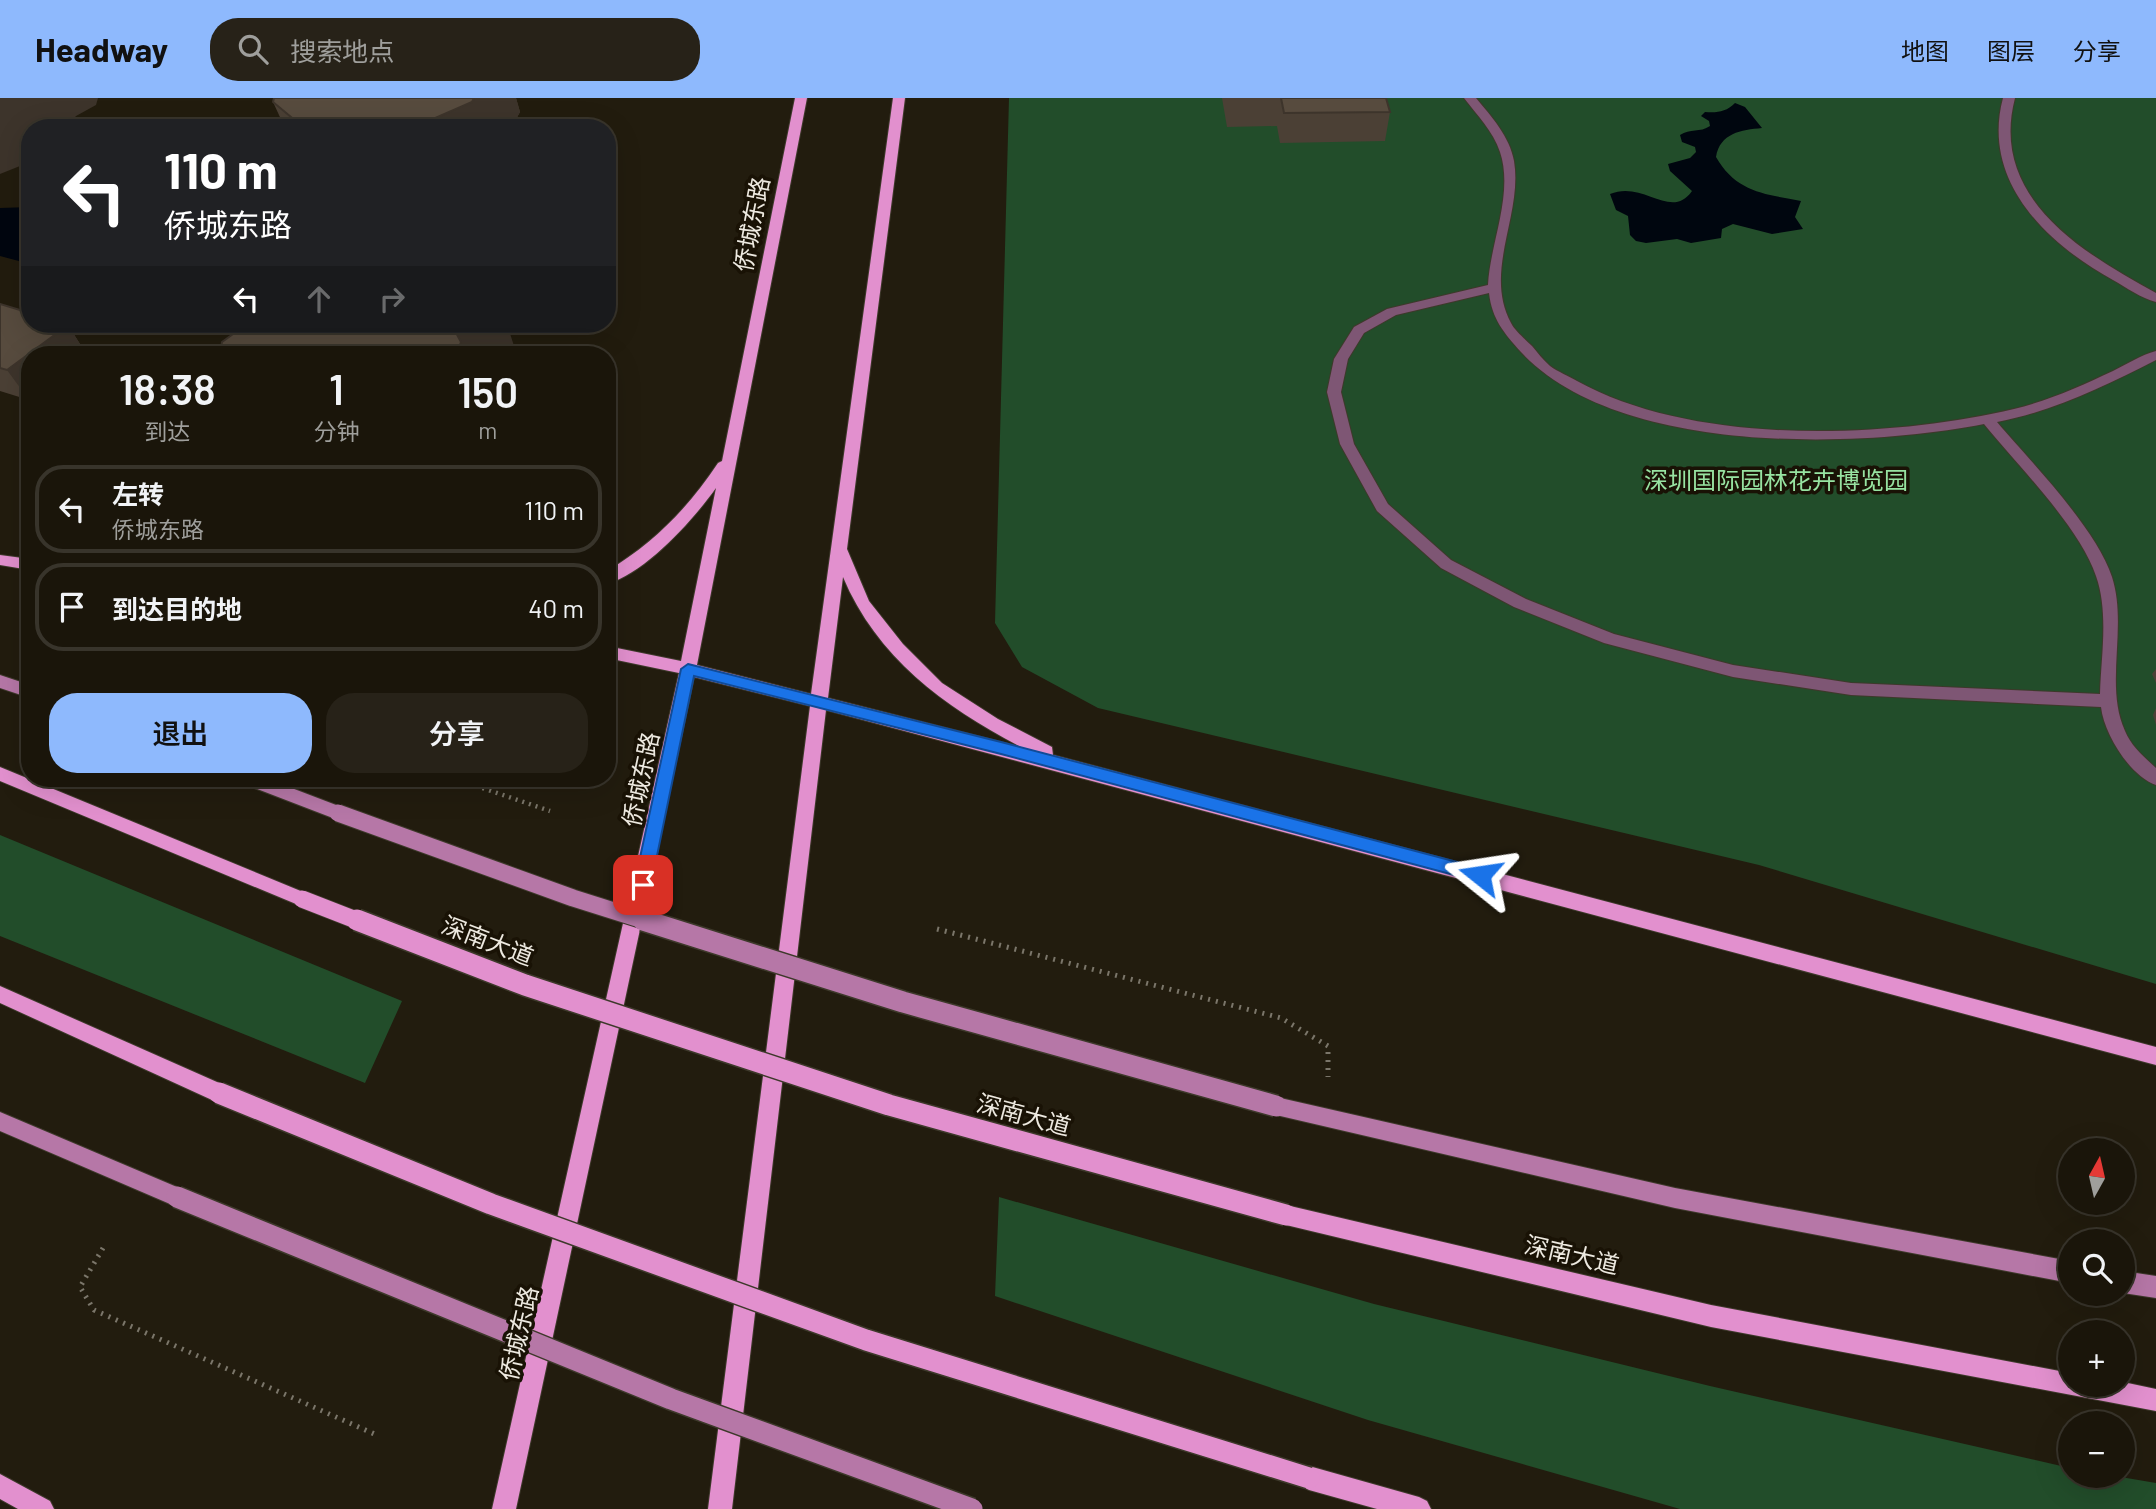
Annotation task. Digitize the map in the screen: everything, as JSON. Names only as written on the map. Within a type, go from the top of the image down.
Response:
[{"type":"main road","name":"侨城东路","points":[[504,1509],[688,669],[801,98]]},
{"type":"main road","points":[[720,1509],[818,701],[899,98]]},
{"type":"main road","points":[[616,573],[673,533],[703,499],[731,454]]},
{"type":"main road","points":[[839,550],[862,603],[897,648],[936,687],[992,724],[1074,767]]},
{"type":"main road","points":[[0,561],[21,564]]},
{"type":"main road","points":[[616,654],[818,701],[1074,767],[2156,1056]]},
{"type":"main road","points":[[0,681],[21,689]]},
{"type":"main road","name":"深南大道","points":[[0,774],[21,783]]},
{"type":"main road","name":"深南大道","points":[[31,787],[302,899],[525,985],[888,1105],[1286,1215],[1711,1316],[2058,1382]]},
{"type":"main road","points":[[271,787],[573,898],[903,1002],[1276,1106],[1675,1198],[2058,1270]]},
{"type":"main road","points":[[0,995],[219,1093],[491,1204],[866,1340],[1309,1478],[1419,1509]]},
{"type":"main road","points":[[0,1121],[465,1317],[822,1458],[972,1509]]},
{"type":"main road","points":[[2135,1284],[2156,1287]]},
{"type":"main road","name":"深南大道","points":[[2135,1396],[2156,1400]]},
{"type":"main road","points":[[0,1486],[42,1509]]},
{"type":"lane","points":[[1470,98],[1490,124],[1508,159],[1510,194],[1493,288],[1505,325],[1531,359],[1570,386],[1633,411],[1702,427],[1780,434],[1857,435],[1934,428],[2015,414],[2083,390],[2156,355]]},
{"type":"lane","points":[[2009,98],[2002,117],[2003,145],[2011,173],[2034,208],[2069,245],[2156,298]]},
{"type":"lane","points":[[1493,288],[1392,312],[1359,330],[1341,359],[1334,392],[1347,444],[1382,507],[1446,564],[1520,603],[1610,639],[1733,671],[1851,689],[2106,701]]},
{"type":"lane","points":[[1987,419],[2082,537],[2104,575],[2112,623],[2106,701],[2116,736],[2156,778]]},
{"type":"path","points":[[480,787],[550,811]]},
{"type":"path","points":[[937,929],[1281,1018],[1328,1046],[1328,1077]]},
{"type":"path","points":[[103,1248],[80,1287],[94,1310],[379,1436]]},
{"type":"green space","name":"深圳国际园林花卉博览园","points":[[1009,98],[2156,98],[2156,984],[1759,865],[1098,708],[1022,667],[995,623]]},
{"type":"green space","points":[[0,835],[402,1001],[365,1083],[0,936]]},
{"type":"green space","points":[[999,1197],[1374,1304],[1710,1386],[2058,1465],[2058,1488],[2135,1488],[2135,1479],[2156,1483],[2156,1509],[1680,1509],[1368,1420],[995,1296]]},
{"type":"shaded area","points":[[1735,103],[1745,107],[1762,128],[1733,134],[1722,143],[1716,157],[1733,178],[1752,190],[1801,201],[1795,217],[1803,229],[1772,234],[1733,224],[1722,229],[1721,238],[1691,243],[1677,239],[1646,243],[1636,241],[1630,235],[1628,216],[1616,210],[1610,194],[1622,191],[1666,201],[1684,199],[1692,191],[1670,171],[1668,164],[1690,158],[1696,152],[1695,147],[1682,142],[1680,135],[1710,126],[1709,121],[1701,116],[1705,112],[1721,111]]},
{"type":"shaded area","points":[[21,207],[21,262],[0,256],[0,208]]},
{"type":"building","points":[[274,98],[474,98],[472,102],[433,119],[293,119],[273,102]]},
{"type":"building","points":[[1281,98],[1386,98],[1390,112],[1284,113]]},
{"type":"building","points":[[0,304],[21,310],[21,333],[57,333],[40,346],[21,346],[21,360],[7,370],[0,368]]},
{"type":"building","points":[[234,333],[456,333],[461,342],[459,346],[221,346],[222,342]]},
{"type":"route","points":[[643,885],[688,669],[1001,748],[1480,875]]}]
